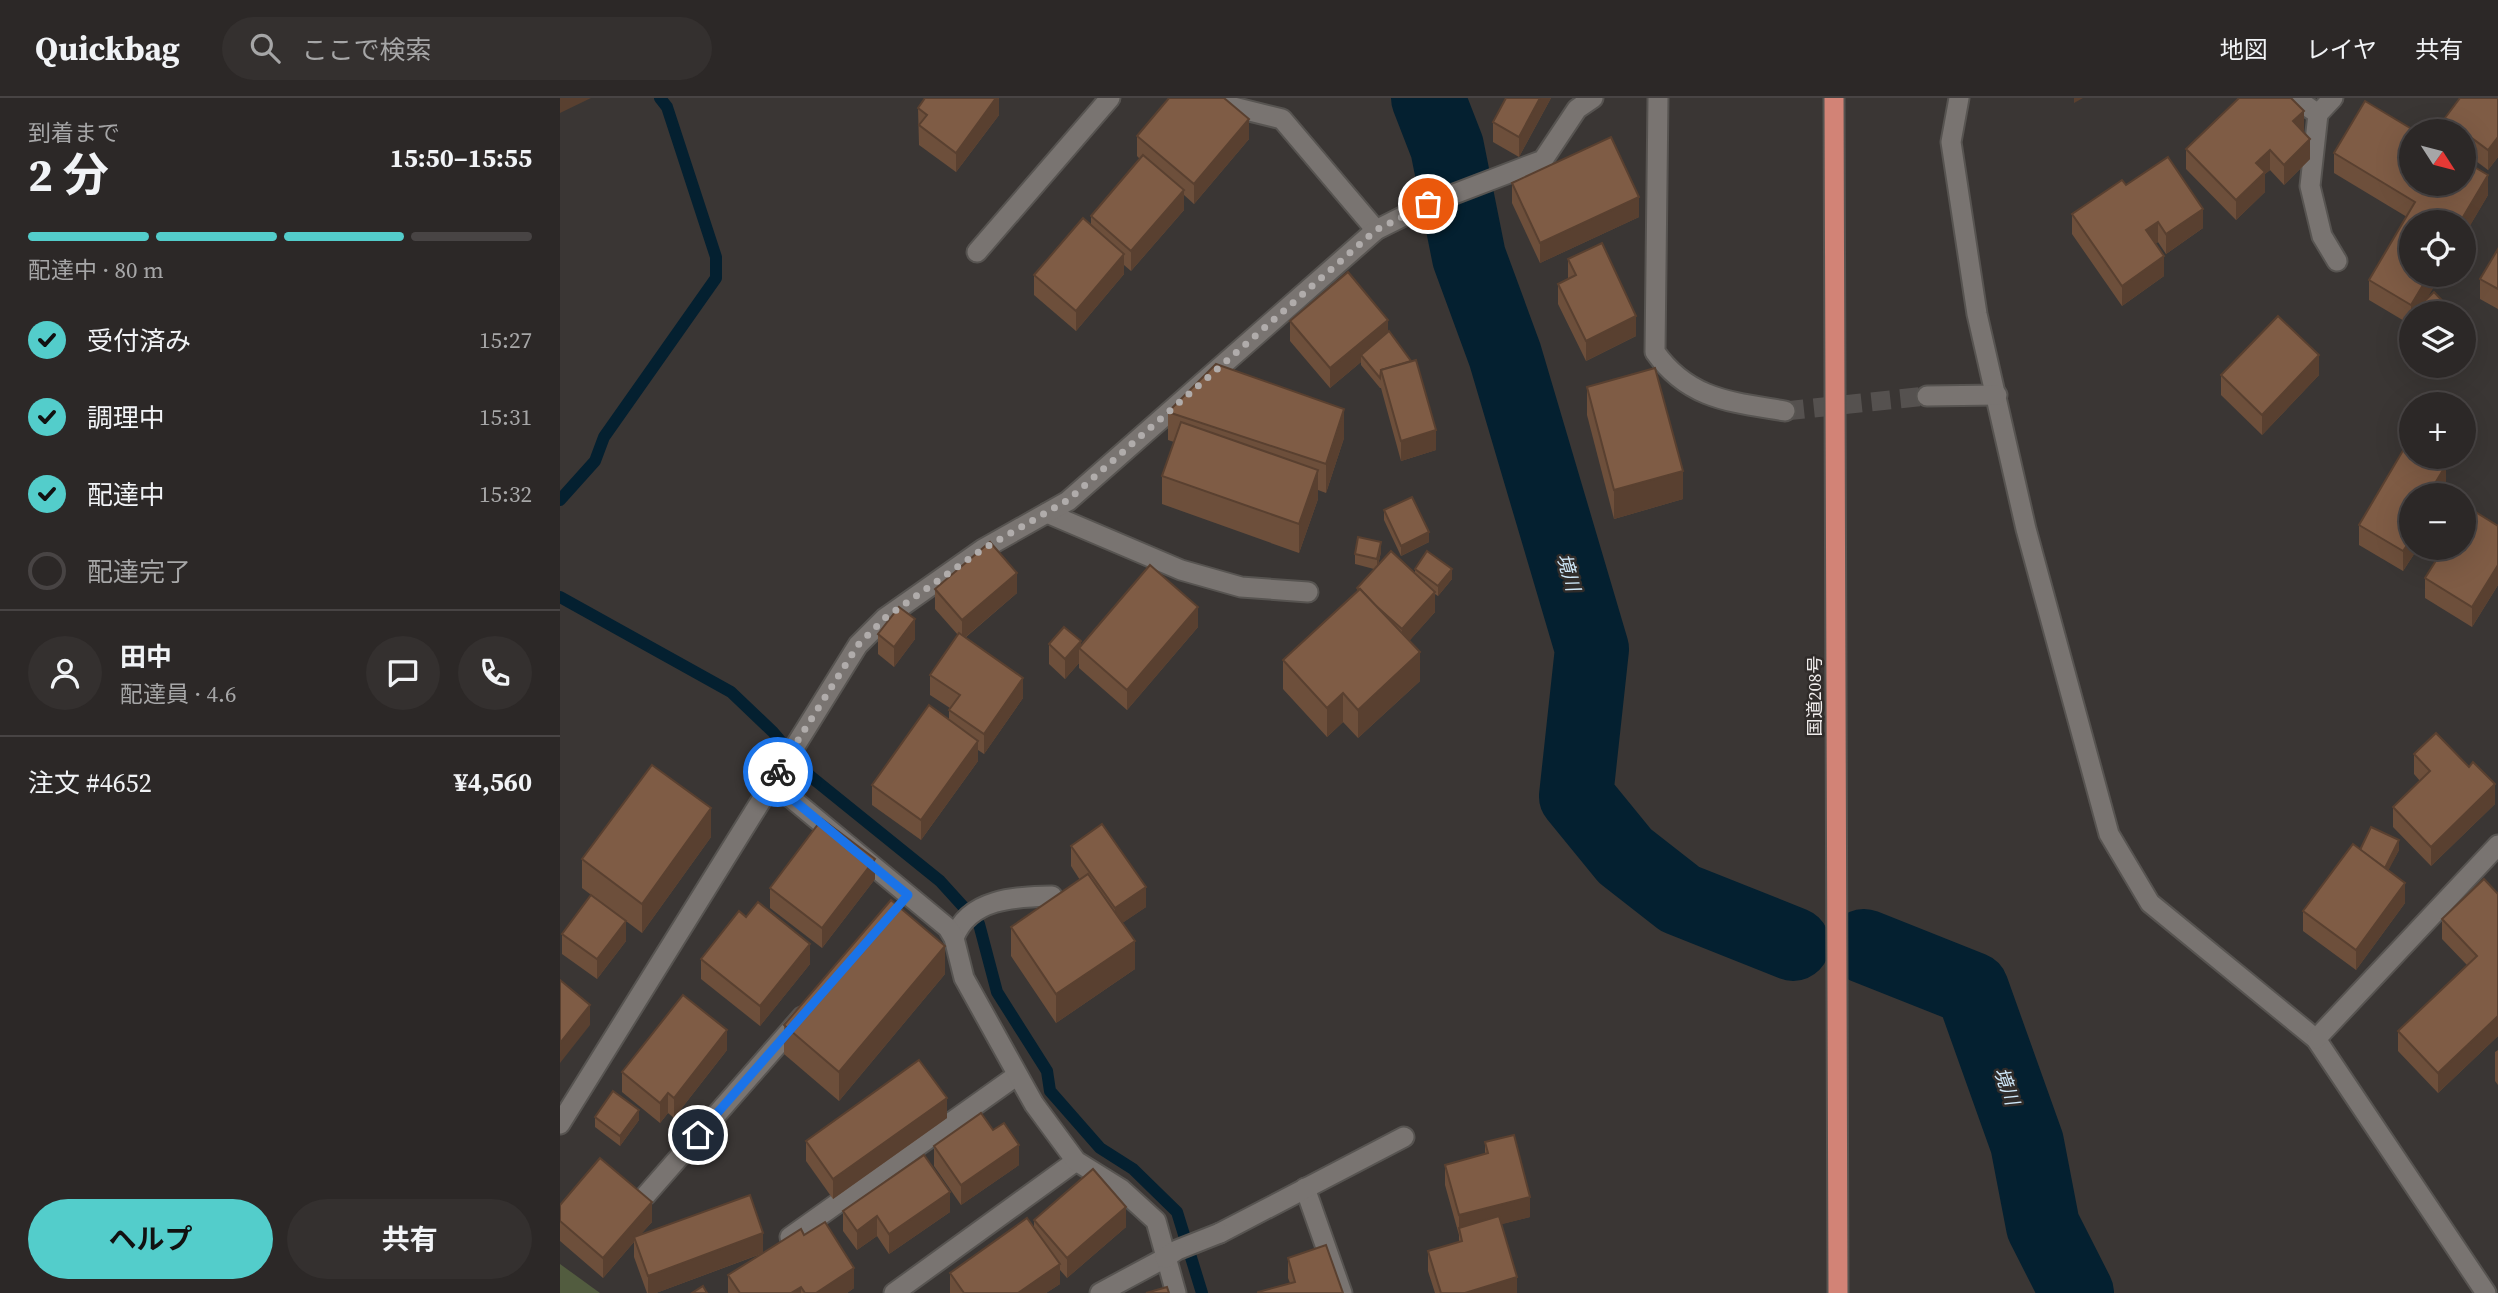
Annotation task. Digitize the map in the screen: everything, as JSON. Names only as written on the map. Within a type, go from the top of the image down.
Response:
[{"type":"highway","name":"国道208号","points":[[1834,98],[1839,1293]]},
{"type":"street","points":[[977,252],[1110,98]]},
{"type":"street","points":[[1197,98],[1282,119],[1376,230]]},
{"type":"street","points":[[560,1124],[858,645],[885,618],[983,549],[1068,500],[1376,230],[1428,204],[1543,160],[1577,109],[1594,98]]},
{"type":"street","points":[[1658,98],[1655,352],[1669,371],[1714,400],[1785,411]]},
{"type":"street","points":[[1959,98],[1951,142],[1977,314],[2026,529],[2109,834],[2150,904],[2316,1038],[2486,1293]]},
{"type":"street","points":[[2295,98],[2318,114]]},
{"type":"street","points":[[2333,98],[2318,114],[2310,186],[2322,236],[2337,261]]},
{"type":"street","points":[[1927,396],[1997,395]]},
{"type":"street","points":[[1047,513],[1193,573],[1241,587],[1308,592]]},
{"type":"street","points":[[775,778],[904,900],[948,928],[957,930],[995,902],[1052,896]]},
{"type":"street","points":[[2316,1038],[2498,845]]},
{"type":"street","points":[[957,930],[964,978],[1016,1076],[1076,1161],[1121,1189],[1156,1221],[1171,1254],[1176,1293]]},
{"type":"street","points":[[646,1195],[818,998]]},
{"type":"street","points":[[790,1237],[1016,1076]]},
{"type":"street","points":[[1100,1293],[1171,1254],[1220,1233],[1404,1137]]},
{"type":"street","points":[[894,1293],[1076,1161]]},
{"type":"street","points":[[1305,1188],[1342,1293]]},
{"type":"green space","points":[[560,1264],[600,1293],[560,1293]]},
{"type":"building","points":[[925,98],[996,98],[956,153],[919,125],[927,115],[918,108]]},
{"type":"building","points":[[1169,98],[1224,98],[1249,119],[1194,184],[1137,136]]},
{"type":"building","points":[[1506,98],[1540,98],[1519,137],[1493,122]]},
{"type":"building","points":[[2239,98],[2291,98],[2304,111],[2293,121],[2310,139],[2284,165],[2270,150],[2256,163],[2265,172],[2236,200],[2186,149]]},
{"type":"building","points":[[2460,98],[2498,98],[2498,137],[2488,150],[2476,141],[2476,119],[2445,118]]},
{"type":"building","points":[[2365,101],[2399,121],[2399,192],[2334,153]]},
{"type":"building","points":[[1611,137],[1639,197],[1540,243],[1512,183]]},
{"type":"building","points":[[1143,155],[1184,190],[1131,251],[1091,216]]},
{"type":"building","points":[[2168,157],[2203,209],[2166,234],[2158,222],[2146,230],[2164,256],[2122,286],[2072,214],[2122,180],[2126,185]]},
{"type":"building","points":[[2476,168],[2488,175],[2476,195]]},
{"type":"building","points":[[2405,196],[2475,196],[2467,210],[2410,210],[2415,202]]},
{"type":"building","points":[[1083,218],[1124,254],[1076,311],[1034,275]]},
{"type":"building","points":[[2399,229],[2399,287],[2422,287],[2413,301],[2404,301],[2369,280]]},
{"type":"building","points":[[1602,243],[1636,316],[1586,341],[1558,284],[1576,275],[1568,259]]},
{"type":"building","points":[[2498,249],[2498,289],[2480,279]]},
{"type":"building","points":[[1348,272],[1388,320],[1330,368],[1290,321]]},
{"type":"building","points":[[2434,292],[2443,301],[2424,301]]},
{"type":"building","points":[[2278,316],[2319,355],[2262,415],[2221,375]]},
{"type":"building","points":[[1389,331],[1411,361],[1381,370],[1380,378],[1361,355]]},
{"type":"building","points":[[1416,360],[1436,430],[1401,441],[1381,370]]},
{"type":"building","points":[[1216,364],[1344,409],[1326,464],[1168,412]]},
{"type":"building","points":[[1655,368],[1683,471],[1614,490],[1587,387]]},
{"type":"building","points":[[1181,422],[1318,470],[1299,524],[1162,476]]},
{"type":"building","points":[[2399,457],[2399,469],[2444,469],[2435,483],[2399,483],[2399,549],[2359,525]]},
{"type":"building","points":[[1412,497],[1429,532],[1401,546],[1384,510]]},
{"type":"building","points":[[2476,512],[2498,526],[2498,565],[2472,607],[2425,578],[2436,560],[2476,560]]},
{"type":"building","points":[[1358,537],[1381,542],[1377,559],[1355,554]]},
{"type":"building","points":[[990,542],[1017,573],[962,620],[935,589]]},
{"type":"building","points":[[1391,551],[1435,592],[1402,629],[1357,588]]},
{"type":"building","points":[[1427,551],[1452,569],[1438,586],[1415,569]]},
{"type":"building","points":[[1150,565],[1198,607],[1127,690],[1079,648]]},
{"type":"building","points":[[1360,589],[1420,652],[1358,710],[1343,693],[1327,708],[1283,660]]},
{"type":"building","points":[[899,607],[915,619],[894,647],[878,634]]},
{"type":"building","points":[[1064,627],[1081,641],[1065,659],[1049,644]]},
{"type":"building","points":[[959,633],[1023,678],[984,734],[949,710],[960,695],[930,675]]},
{"type":"building","points":[[929,705],[978,741],[921,820],[872,785]]},
{"type":"building","points":[[2436,733],[2469,767],[2473,762],[2495,784],[2431,847],[2393,807],[2430,771],[2414,754]]},
{"type":"building","points":[[652,765],[711,808],[642,904],[582,859]]},
{"type":"building","points":[[822,819],[875,859],[822,928],[770,888]]},
{"type":"building","points":[[1102,824],[1146,887],[1115,908],[1071,846]]},
{"type":"building","points":[[2371,827],[2399,840],[2385,868],[2360,850]]},
{"type":"building","points":[[2353,844],[2405,883],[2356,950],[2303,911]]},
{"type":"building","points":[[1088,874],[1135,941],[1056,994],[1011,927]]},
{"type":"building","points":[[2484,879],[2498,894],[2498,1016],[2438,1073],[2398,1031],[2477,956],[2442,919]]},
{"type":"building","points":[[591,895],[626,921],[597,959],[562,934]]},
{"type":"building","points":[[891,900],[945,946],[839,1072],[784,1025]]},
{"type":"building","points":[[758,902],[810,944],[760,1006],[701,959],[739,911],[746,917]]},
{"type":"building","points":[[560,980],[590,1005],[560,1043]]},
{"type":"building","points":[[683,995],[727,1030],[674,1098],[668,1093],[660,1103],[622,1072]]},
{"type":"building","points":[[919,1060],[947,1098],[833,1179],[806,1141]]},
{"type":"building","points":[[613,1091],[639,1110],[620,1136],[595,1117]]},
{"type":"building","points":[[981,1113],[993,1130],[1004,1123],[1019,1145],[961,1185],[934,1146]]},
{"type":"building","points":[[1514,1135],[1530,1197],[1459,1215],[1445,1165],[1488,1153],[1485,1142]]},
{"type":"building","points":[[924,1155],[950,1192],[889,1234],[877,1216],[857,1231],[843,1211]]},
{"type":"building","points":[[600,1158],[652,1202],[603,1258],[560,1221],[560,1205]]},
{"type":"building","points":[[1093,1169],[1126,1207],[1067,1258],[1034,1220]]},
{"type":"building","points":[[750,1195],[763,1233],[648,1276],[634,1237]]},
{"type":"building","points":[[1499,1216],[1517,1277],[1465,1293],[1441,1293],[1428,1251],[1462,1241],[1459,1228]]},
{"type":"building","points":[[1027,1218],[1060,1264],[1018,1293],[964,1293],[950,1273]]},
{"type":"building","points":[[825,1222],[854,1268],[816,1293],[805,1293],[801,1287],[791,1293],[740,1293],[728,1275],[801,1229],[804,1235]]},
{"type":"building","points":[[1326,1245],[1343,1293],[1258,1293],[1295,1282],[1288,1258]]},
{"type":"building","points":[[703,1286],[707,1293],[692,1293]]},
{"type":"building","points":[[1167,1287],[1169,1293],[1146,1293]]},
{"type":"waterway","points":[[560,500],[595,461],[604,437],[716,278],[716,257],[667,107],[660,98]]},
{"type":"waterway","name":"境川","points":[[1428,98],[1447,147],[1469,257],[1505,355],[1592,649],[1576,796],[1625,856],[1680,899],[1793,944]]},
{"type":"waterway","points":[[560,597],[731,692],[773,732],[810,776],[940,881],[979,924],[997,992],[1047,1071],[1050,1091],[1100,1148],[1133,1169],[1177,1212],[1202,1293]]},
{"type":"waterway","name":"境川","points":[[1864,946],[1972,989],[2027,1143],[2043,1226],[2077,1293]]},
{"type":"tunnel","points":[[1785,411],[1927,396]]},
{"type":"way so far","points":[[778,772],[858,645],[885,618],[983,549],[1068,500],[1376,230],[1428,204]]},
{"type":"route","points":[[698,1135],[908,895],[773,783],[778,772]]}]
